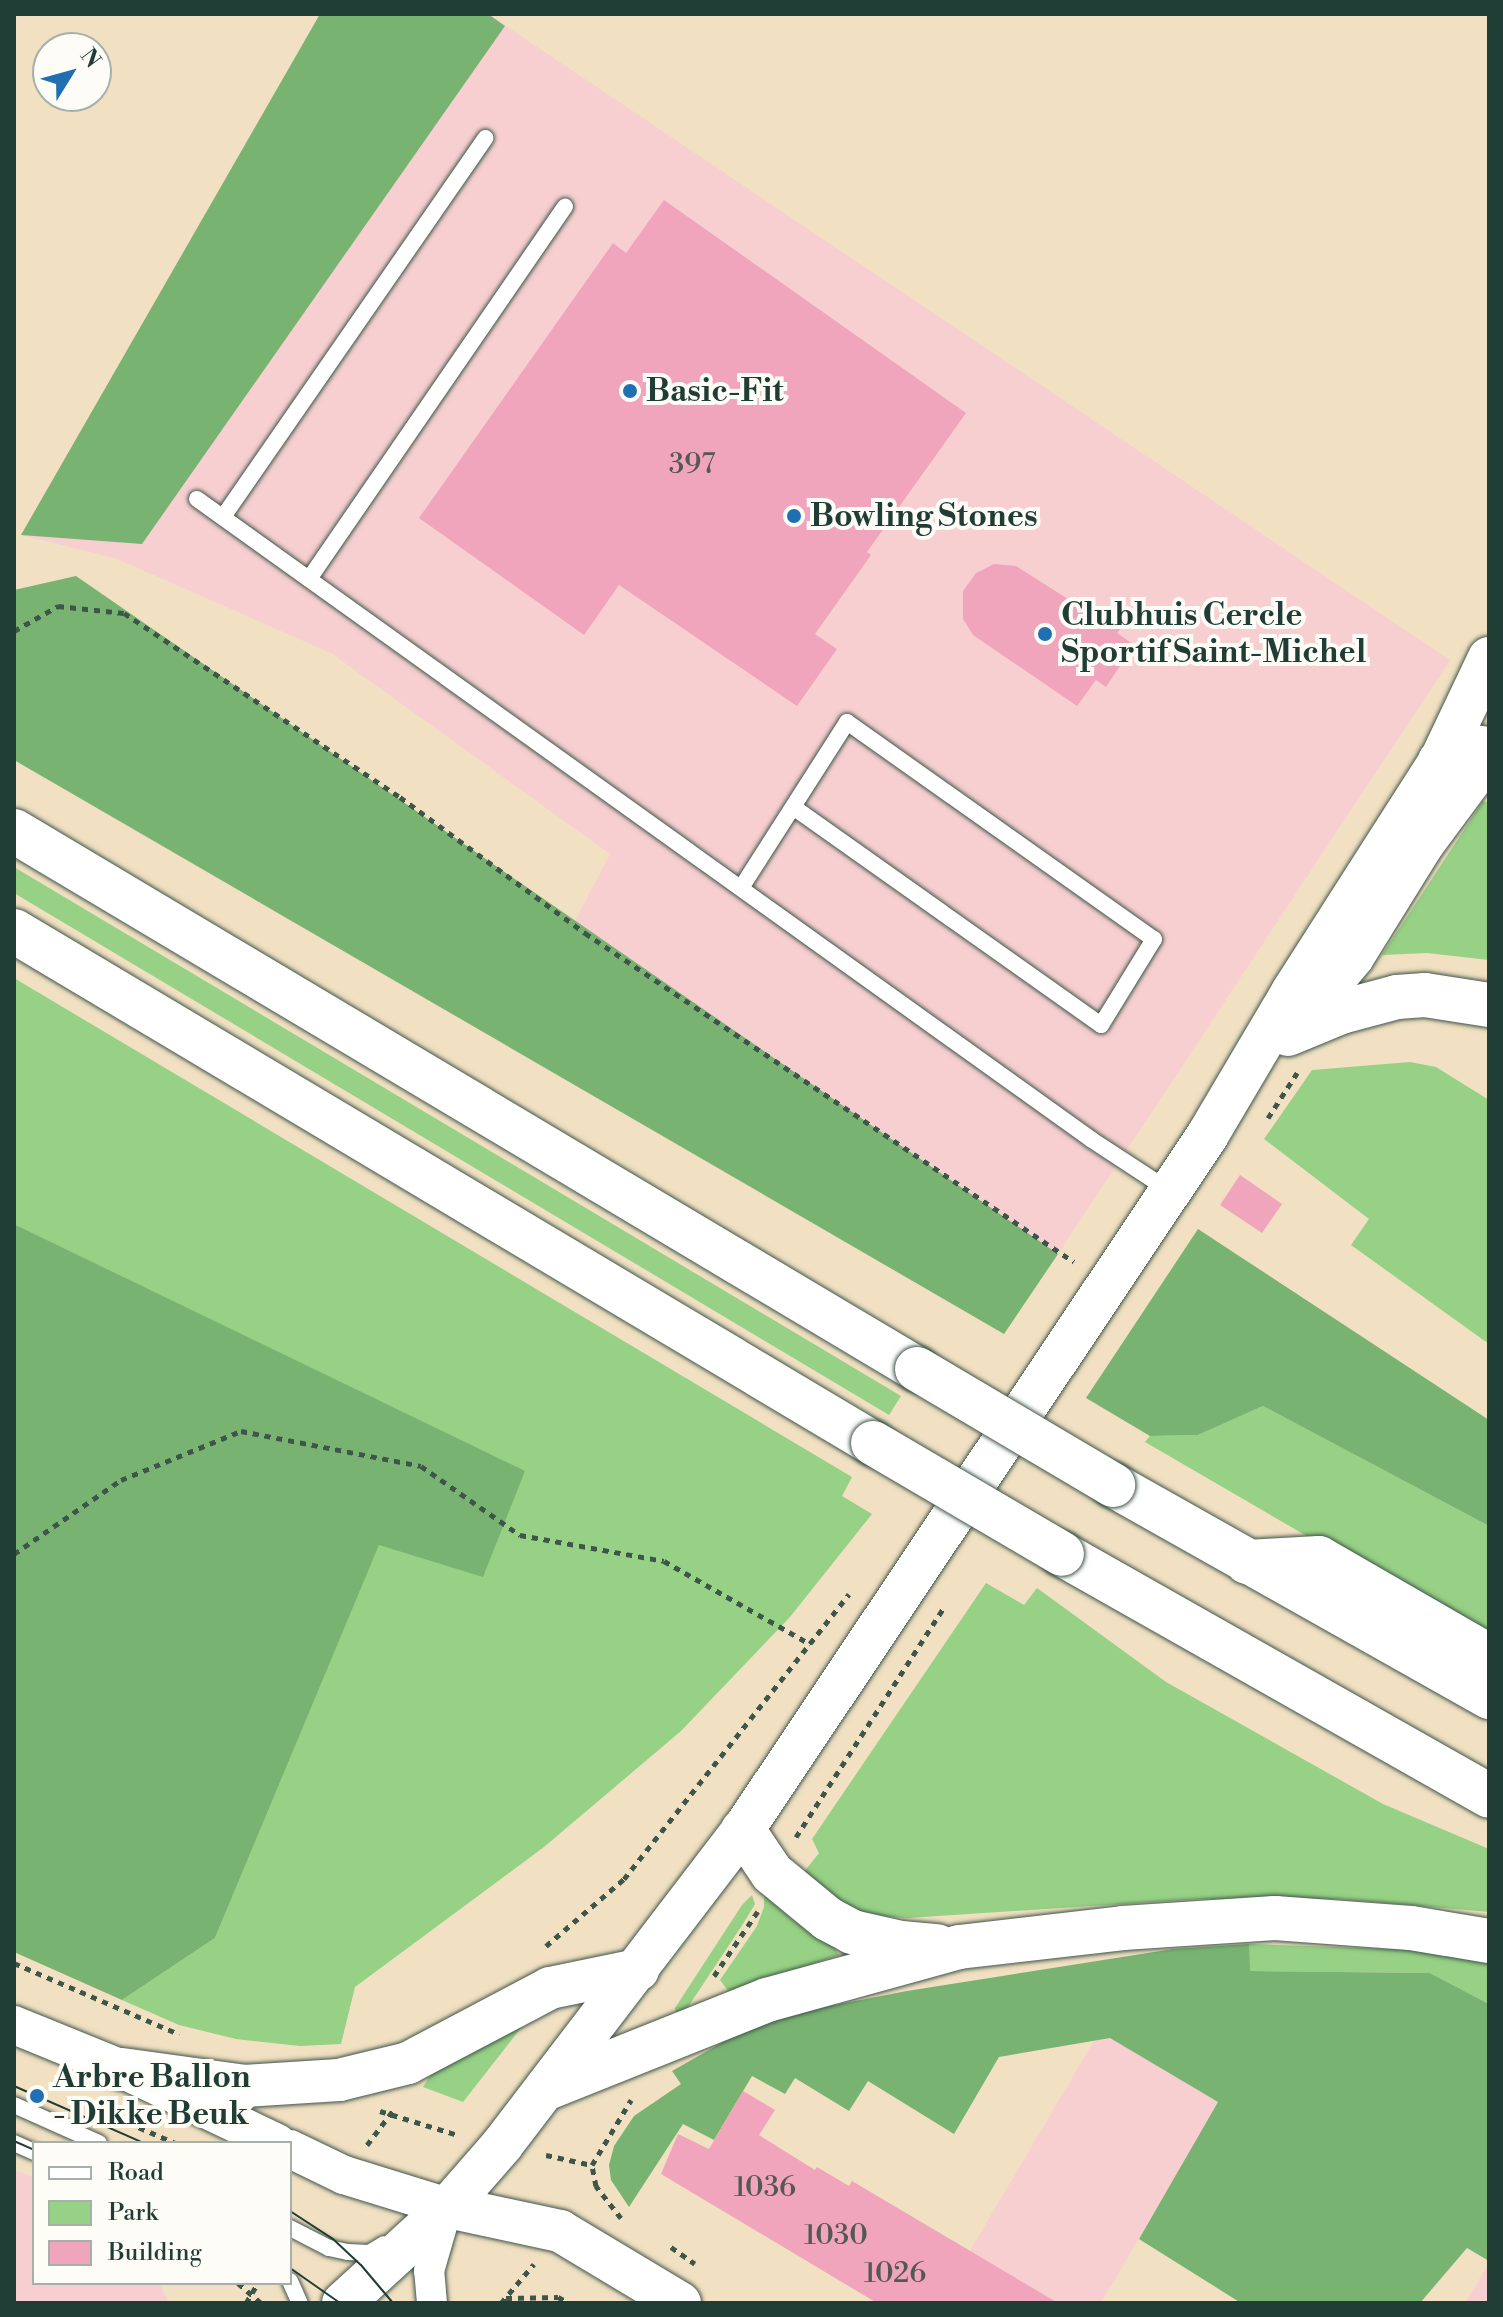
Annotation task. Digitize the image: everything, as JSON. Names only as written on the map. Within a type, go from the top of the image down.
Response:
[{"type":"highway","points":[[1440,761],[1452,753],[1474,747],[1489,752]]},
{"type":"highway","points":[[14,831],[1113,1485],[1489,1697]]},
{"type":"highway","points":[[14,931],[1062,1554],[1489,1796]]},
{"type":"highway","points":[[1288,1034],[1341,1012],[1397,997],[1425,995],[1489,1005]]},
{"type":"highway","points":[[1247,1562],[1319,1558],[1489,1656]]},
{"type":"highway","points":[[743,1830],[763,1862],[782,1883],[852,1932],[901,1943],[959,1947]]},
{"type":"highway","points":[[547,2088],[767,2000],[959,1947],[1123,1928],[1275,1918],[1411,1928],[1489,1941]]},
{"type":"main road","points":[[343,2303],[448,2207],[547,2088],[743,1830],[1207,1136],[1292,992],[1440,761],[1489,658]]},
{"type":"main road","points":[[1207,1136],[1353,957],[1423,844],[1489,752]]},
{"type":"main road","points":[[122,2069],[244,2086],[339,2080],[408,2063],[550,1988],[638,1970]]},
{"type":"main road","points":[[390,2303],[448,2207]]},
{"type":"main road","points":[[448,2207],[560,2231],[680,2303]]},
{"type":"street","points":[[14,2025],[122,2069],[273,2141]]},
{"type":"street","points":[[292,2150],[344,2175],[448,2207],[429,2271],[432,2303]]},
{"type":"lane","points":[[223,517],[485,138]]},
{"type":"lane","points":[[309,579],[565,206]]},
{"type":"lane","points":[[197,499],[1092,1140],[1170,1191]]},
{"type":"lane","points":[[741,888],[847,722],[1154,939],[1101,1025],[793,807]]},
{"type":"lane","points":[[14,2105],[95,2141]]},
{"type":"lane","points":[[292,2229],[329,2248],[369,2253],[448,2207]]},
{"type":"path","points":[[14,631],[58,606],[124,613],[400,797],[585,933],[1074,1262]]},
{"type":"path","points":[[14,1554],[121,1480],[241,1431],[421,1466],[520,1535],[664,1561],[810,1644],[624,1879],[535,1955]]},
{"type":"path","points":[[14,1963],[184,2035]]},
{"type":"path","points":[[592,2165],[596,2186]]},
{"type":"path","points":[[240,2285],[261,2303]]},
{"type":"path","points":[[246,2303],[256,2285]]},
{"type":"path","points":[[503,2300],[558,2297],[570,2303]]},
{"type":"shaded area","points":[[320,14],[488,14],[1450,660],[1058,1254],[574,923],[610,854],[331,653],[115,558],[21,535]]},
{"type":"shaded area","points":[[1110,2038],[1219,2102],[1101,2303],[939,2303],[1094,2041]]},
{"type":"shaded area","points":[[14,2169],[32,2177],[32,2285],[160,2285],[169,2303],[14,2303]]},
{"type":"shaded area","points":[[1489,2263],[1489,2303],[1465,2303]]},
{"type":"green space","points":[[320,14],[488,14],[505,26],[142,544],[21,535]]},
{"type":"green space","points":[[76,576],[1058,1254],[1004,1334],[14,760],[14,590]]},
{"type":"green space","points":[[1483,801],[1489,803],[1489,960],[1427,953],[1382,955]]},
{"type":"green space","points":[[14,867],[901,1396],[889,1415],[14,893]]},
{"type":"green space","points":[[14,978],[852,1477],[842,1496],[872,1514],[790,1617],[681,1731],[544,1847],[355,1987],[341,2044],[300,2046],[236,2039],[179,2025],[122,2000],[215,1938],[379,1544],[525,1472],[14,1224]]},
{"type":"green space","points":[[1410,1062],[1436,1067],[1489,1100],[1489,1344],[1351,1245],[1369,1219],[1264,1139],[1312,1070]]},
{"type":"green space","points":[[14,1224],[525,1471],[483,1577],[379,1545],[215,1938],[122,2000],[14,1952]]},
{"type":"green space","points":[[1198,1229],[1489,1420],[1489,1526],[1263,1406],[1198,1435],[1150,1436],[1086,1398]]},
{"type":"green space","points":[[1263,1406],[1489,1526],[1489,1642],[1145,1442],[1150,1436],[1198,1435]]},
{"type":"green space","points":[[986,1583],[1024,1605],[1037,1588],[1166,1682],[1383,1804],[1489,1849],[1489,1912],[1340,1899],[1199,1899],[908,1918],[879,1916],[855,1909],[827,1893],[804,1872],[819,1853],[812,1839]]},
{"type":"green space","points":[[752,1895],[755,1904],[741,1927],[686,2010],[676,2013],[675,2008],[742,1905]]},
{"type":"green space","points":[[764,1895],[794,1921],[834,1947],[839,1955],[729,1992],[720,1980],[757,1926],[764,1907]]},
{"type":"green space","points":[[1249,1944],[1417,1950],[1489,1958],[1489,2004],[1430,1973],[1249,1971]]},
{"type":"green space","points":[[1249,1944],[1250,1971],[1430,1973],[1489,2004],[1489,2261],[1467,2248],[1420,2303],[1241,2303],[1139,2239],[1218,2102],[1110,2038],[999,2057],[954,2134],[868,2081],[849,2111],[795,2078],[785,2094],[752,2076],[714,2140],[683,2124],[629,2207],[611,2180],[609,2165],[614,2146],[634,2116],[681,2084],[672,2071],[723,2042],[765,2024],[814,2009],[907,1991],[1173,1949]]},
{"type":"green space","points":[[528,2019],[463,2102],[423,2087],[437,2064]]},
{"type":"building","points":[[664,200],[966,413],[867,552],[871,555],[815,634],[837,649],[797,706],[619,585],[584,635],[419,518],[613,243],[626,253]]},
{"type":"building","name":"Clubhuis Cercle Sportif Saint-Michel","points":[[994,564],[1016,566],[1079,606],[1084,598],[1124,624],[1117,633],[1134,645],[1106,687],[1096,680],[1077,706],[973,635],[963,619],[963,591],[976,573]]},
{"type":"building","points":[[1240,1175],[1282,1204],[1262,1233],[1220,1205]]},
{"type":"building","points":[[743,2091],[775,2110],[759,2135],[815,2170],[817,2167],[849,2186],[852,2181],[1058,2303],[877,2303],[661,2174],[678,2134],[709,2149]]},
{"type":"tram line","points":[[14,2086],[139,2141]]},
{"type":"tram line","points":[[14,2141],[32,2149]]},
{"type":"tram line","points":[[292,2212],[333,2239],[361,2265],[393,2303]]},
{"type":"tram line","points":[[292,2269],[340,2303]]},
{"type":"place","name":"Basic-Fit","points":[[630,391]]},
{"type":"place","name":"Bowling Stones","points":[[794,516]]},
{"type":"place","name":"Clubhuis Cercle Sportif Saint-Michel","points":[[1045,634]]},
{"type":"place","name":"Arbre Ballon - Dikke Beuk","points":[[37,2096]]}]
